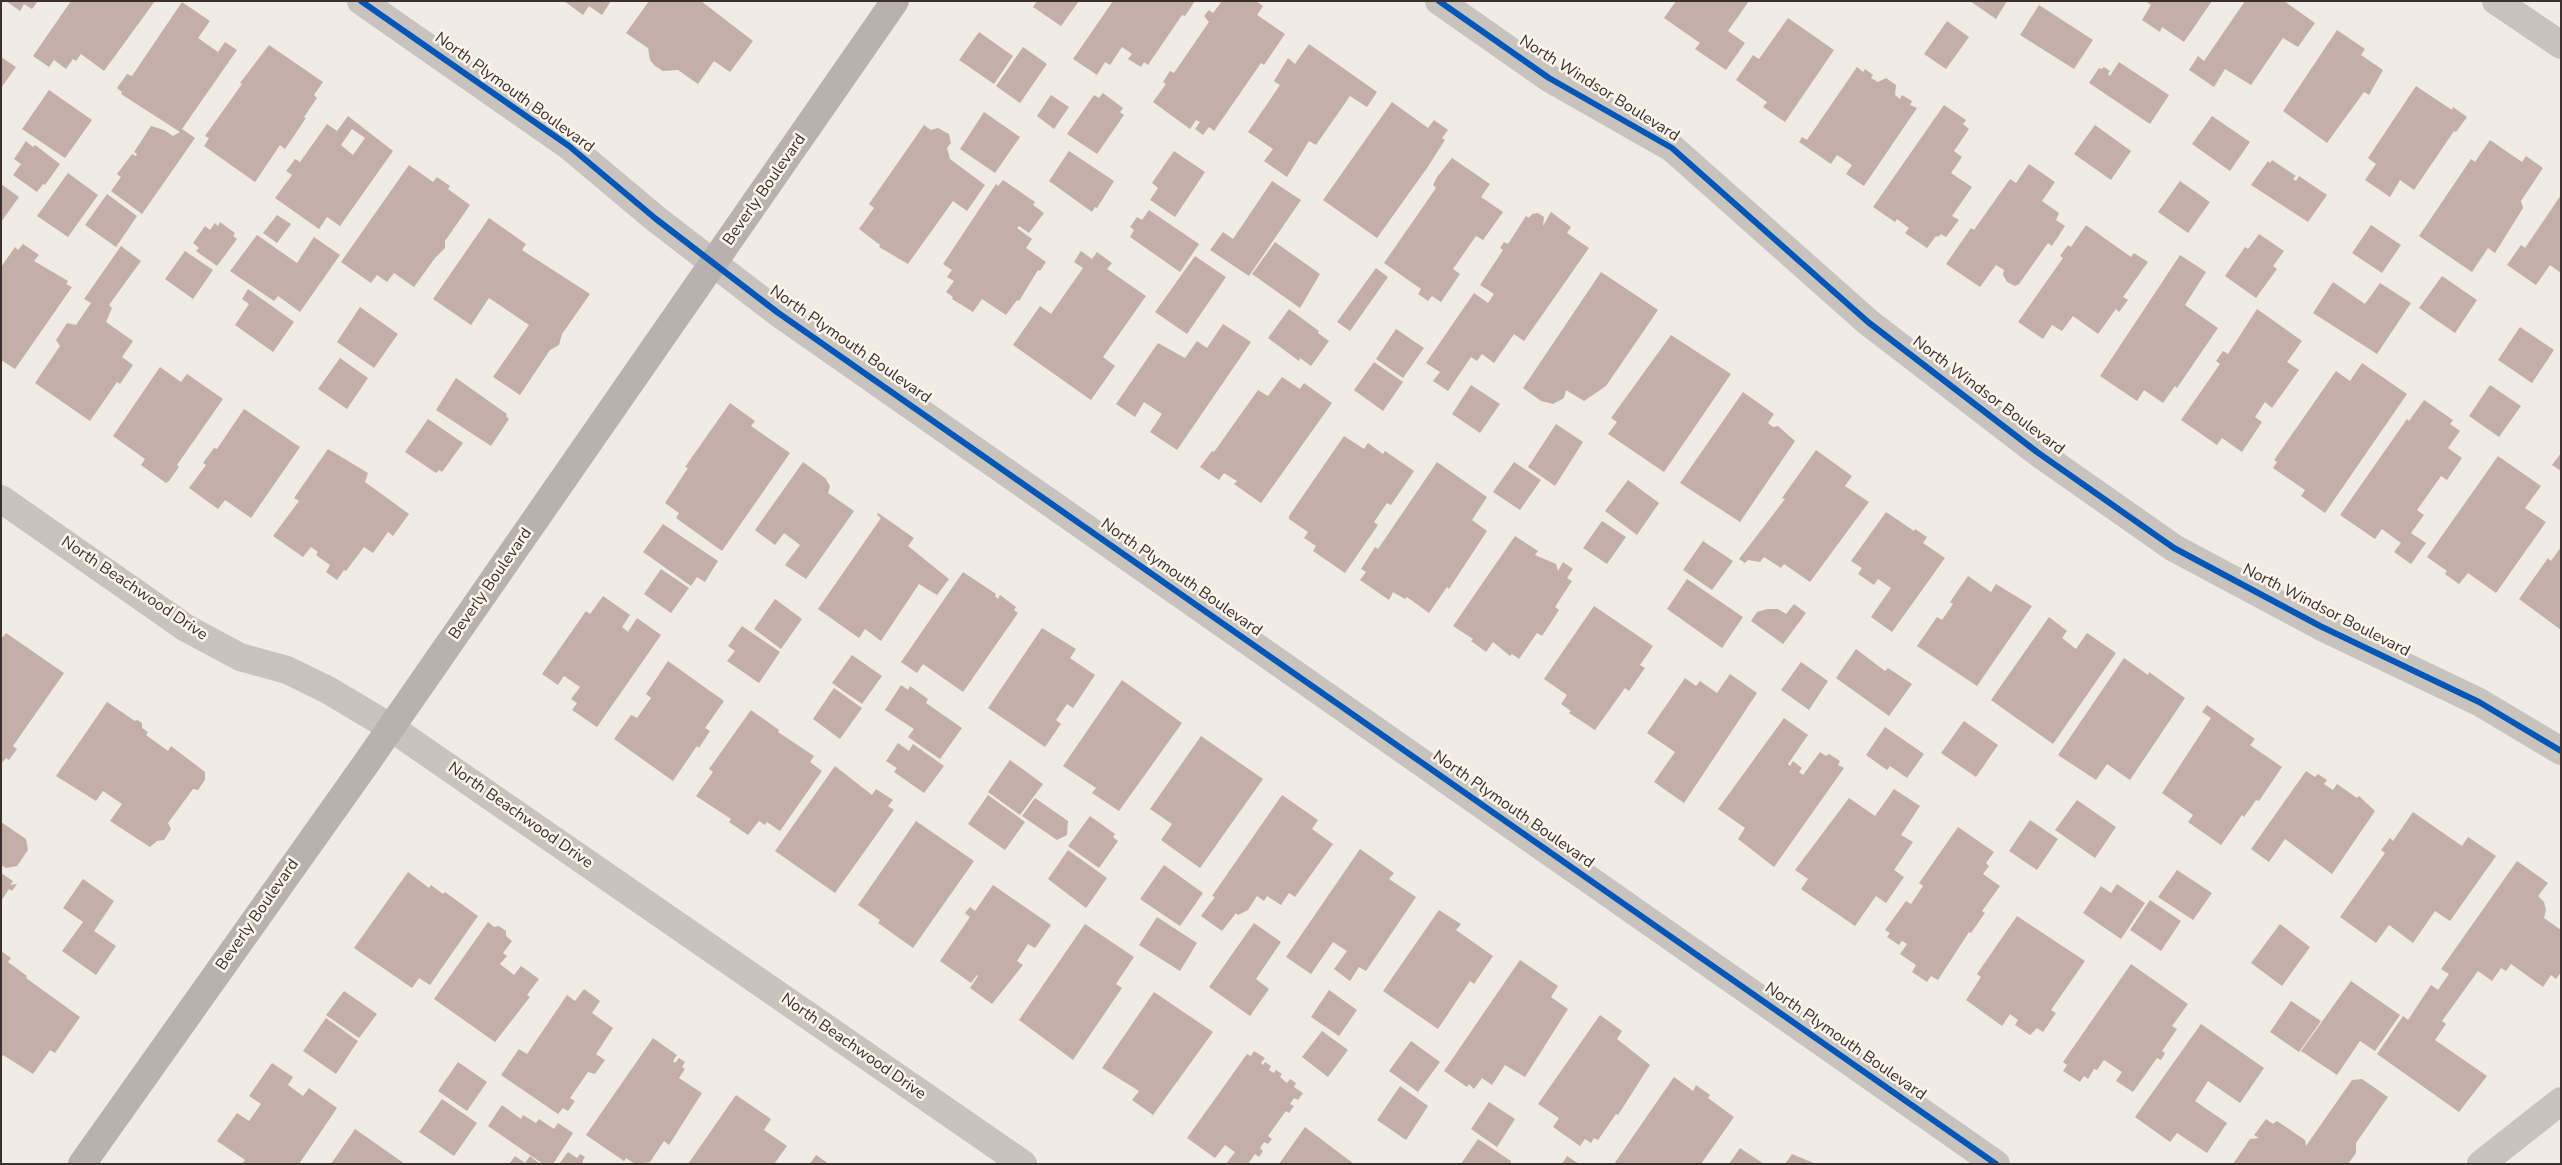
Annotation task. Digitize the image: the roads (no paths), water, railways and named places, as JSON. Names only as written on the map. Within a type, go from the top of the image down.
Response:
[{"type":"main road","name":"Beverly Boulevard","points":[[82,1164],[714,264],[895,1]]},
{"type":"street","name":"North Plymouth Boulevard","points":[[361,1],[569,146],[656,219],[777,312],[1996,1164]]},
{"type":"street","name":"North Windsor Boulevard","points":[[1439,1],[1549,78],[1672,148],[1868,322],[2036,452],[2174,548],[2320,626],[2479,702],[2561,751]]},
{"type":"street","points":[[2496,1],[2561,45]]},
{"type":"street","name":"North Beachwood Drive","points":[[1,499],[186,628],[240,656],[287,670],[328,690],[390,727],[1023,1164]]},
{"type":"street","points":[[2481,1164],[2561,1100]]}]
